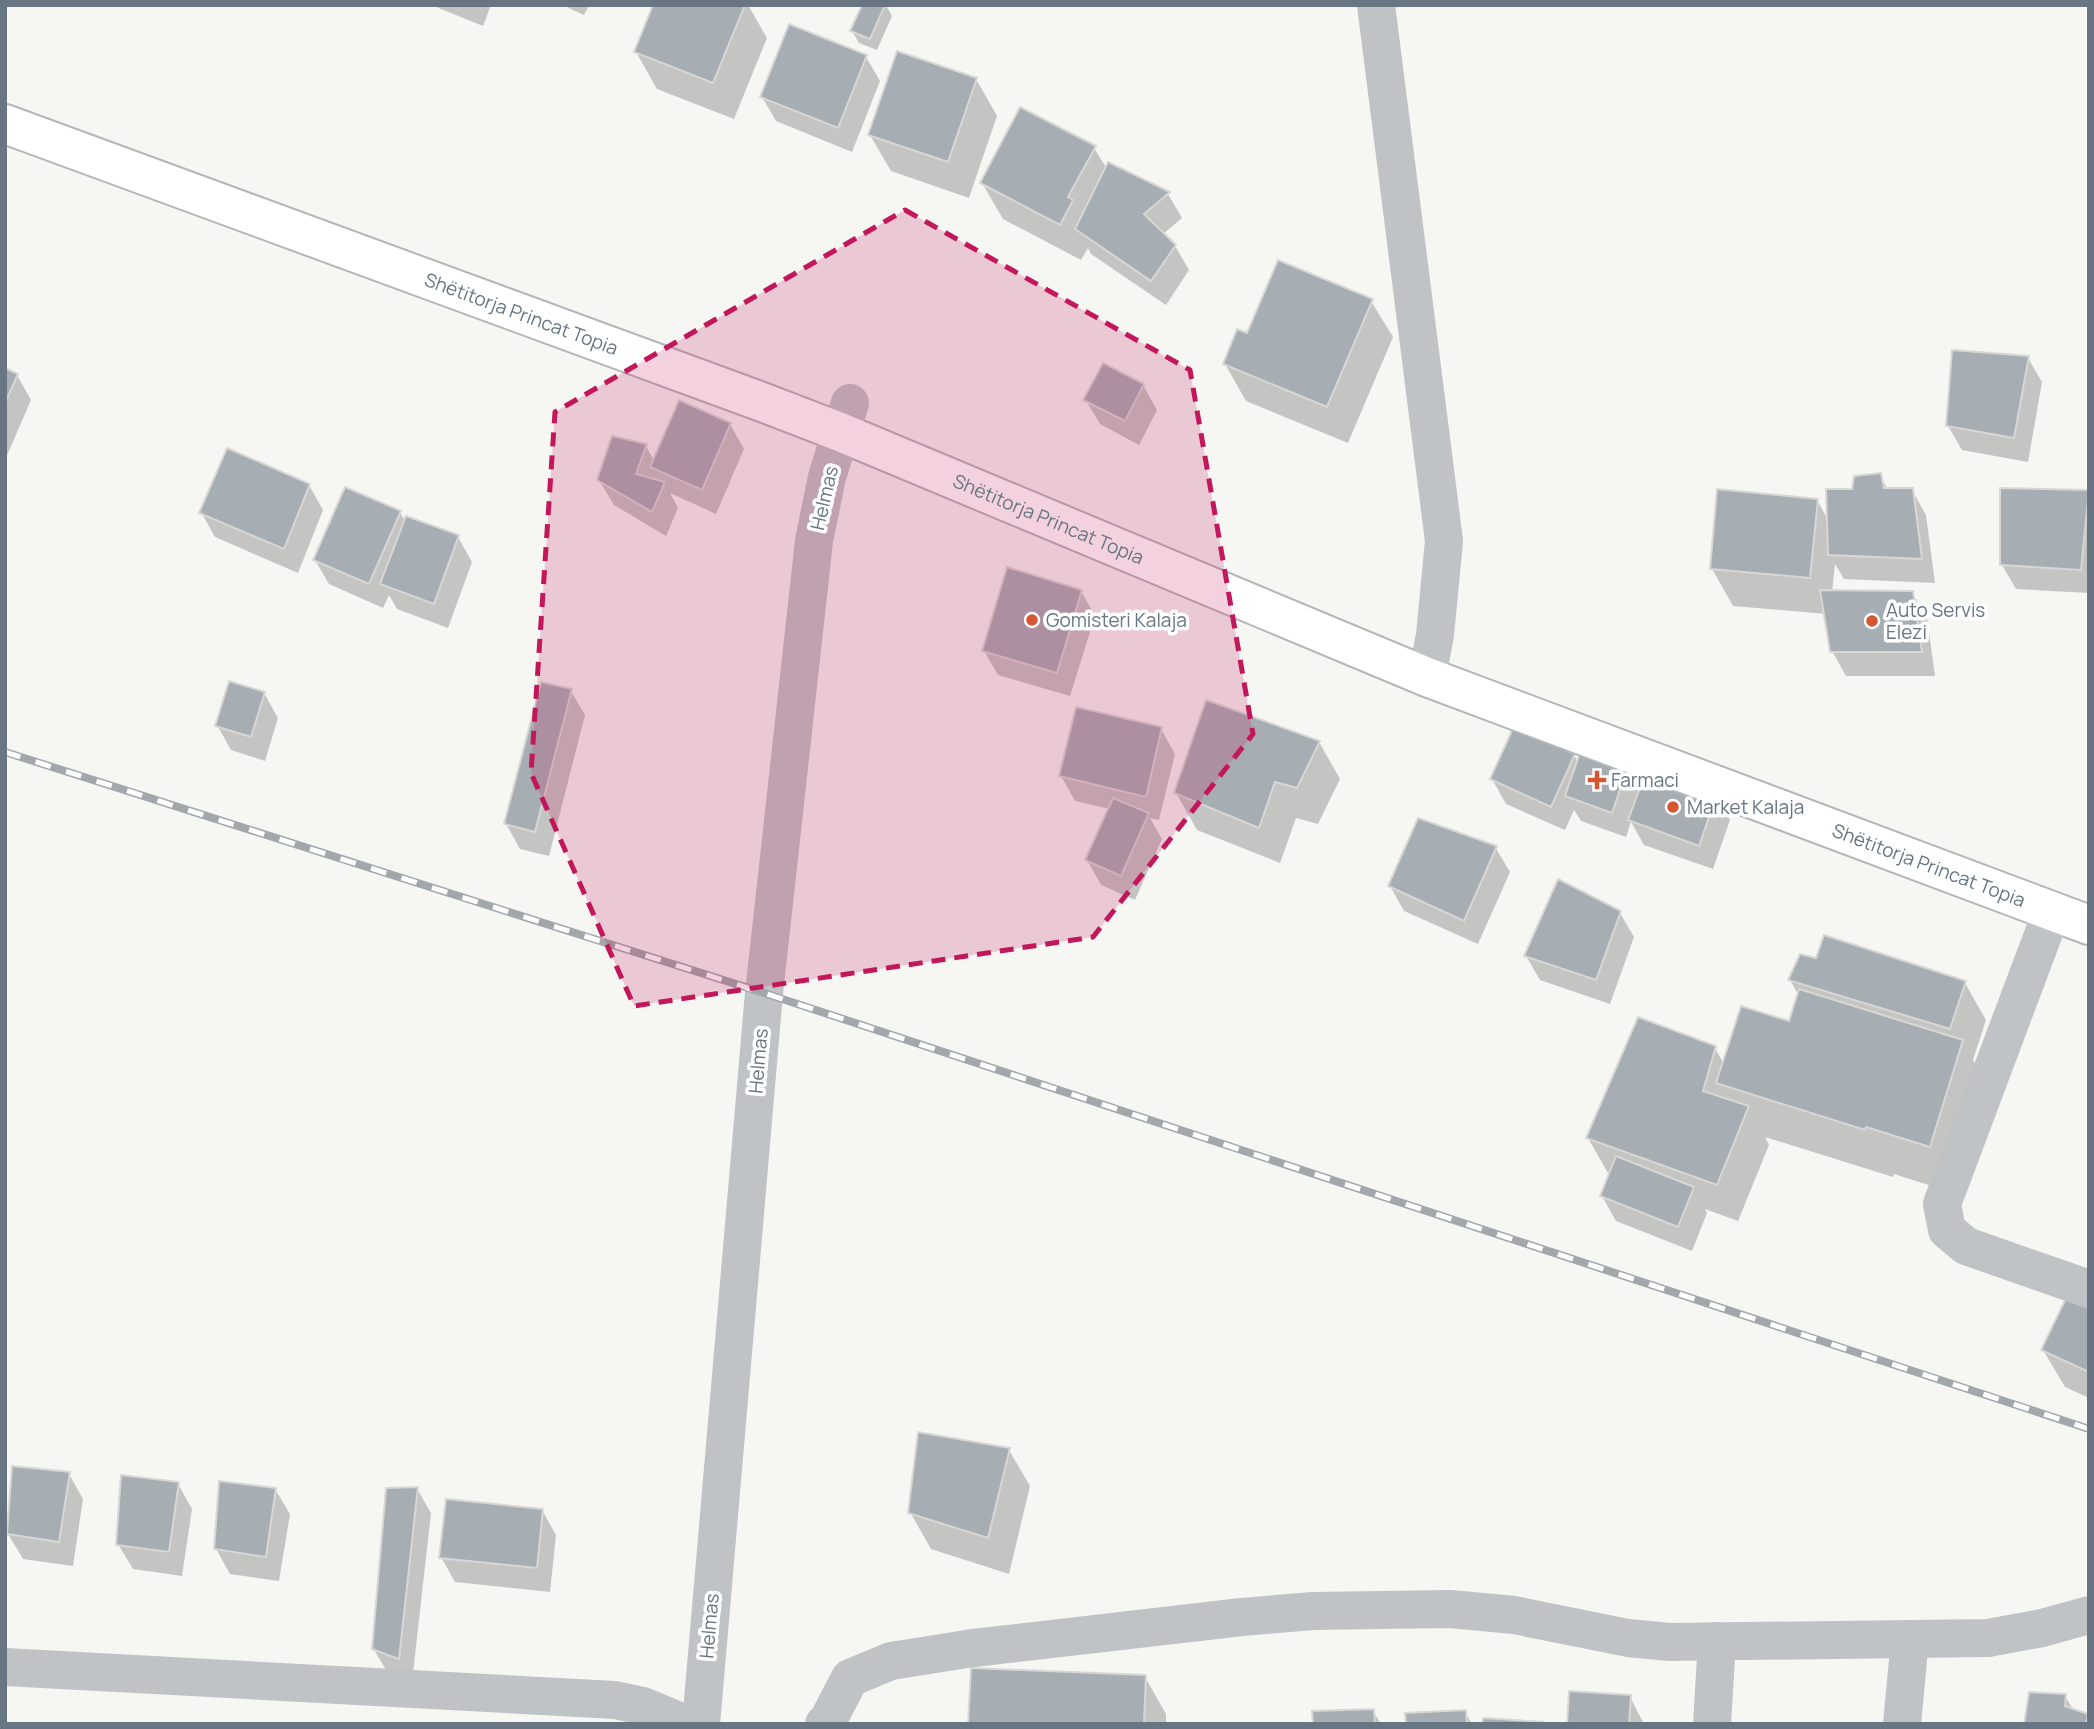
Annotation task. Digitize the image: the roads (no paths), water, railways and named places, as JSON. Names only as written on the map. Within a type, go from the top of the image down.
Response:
[{"type":"main road","name":"Shëtitorja Princat Topia","points":[[5,124],[845,417],[1427,677],[2089,925]]},
{"type":"street","points":[[1376,5],[1444,541],[1435,635],[1427,677]]},
{"type":"street","name":"Helmas","points":[[701,1724],[764,993],[814,541],[822,496],[845,417]]},
{"type":"street","points":[[2052,911],[1942,1204],[1947,1230],[1966,1246],[2089,1289]]},
{"type":"street","points":[[824,1724],[850,1678],[891,1661],[973,1648],[1242,1617],[1313,1611],[1450,1609],[1514,1615],[1628,1638],[1670,1642],[1988,1638],[2042,1628],[2089,1615]]},
{"type":"street","points":[[1902,1724],[1910,1639]]},
{"type":"street","points":[[1712,1724],[1717,1641]]},
{"type":"street","points":[[5,1667],[615,1700],[643,1706],[686,1724]]},
{"type":"railway","points":[[5,752],[764,993],[2089,1429]]},
{"type":"place","name":"Gomisteri Kalaja","points":[[1032,620]]},
{"type":"place","name":"Auto Servis Elezi","points":[[1872,621]]},
{"type":"place","name":"Farmaci","points":[[1597,780]]},
{"type":"place","name":"Market Kalaja","points":[[1673,807]]}]
